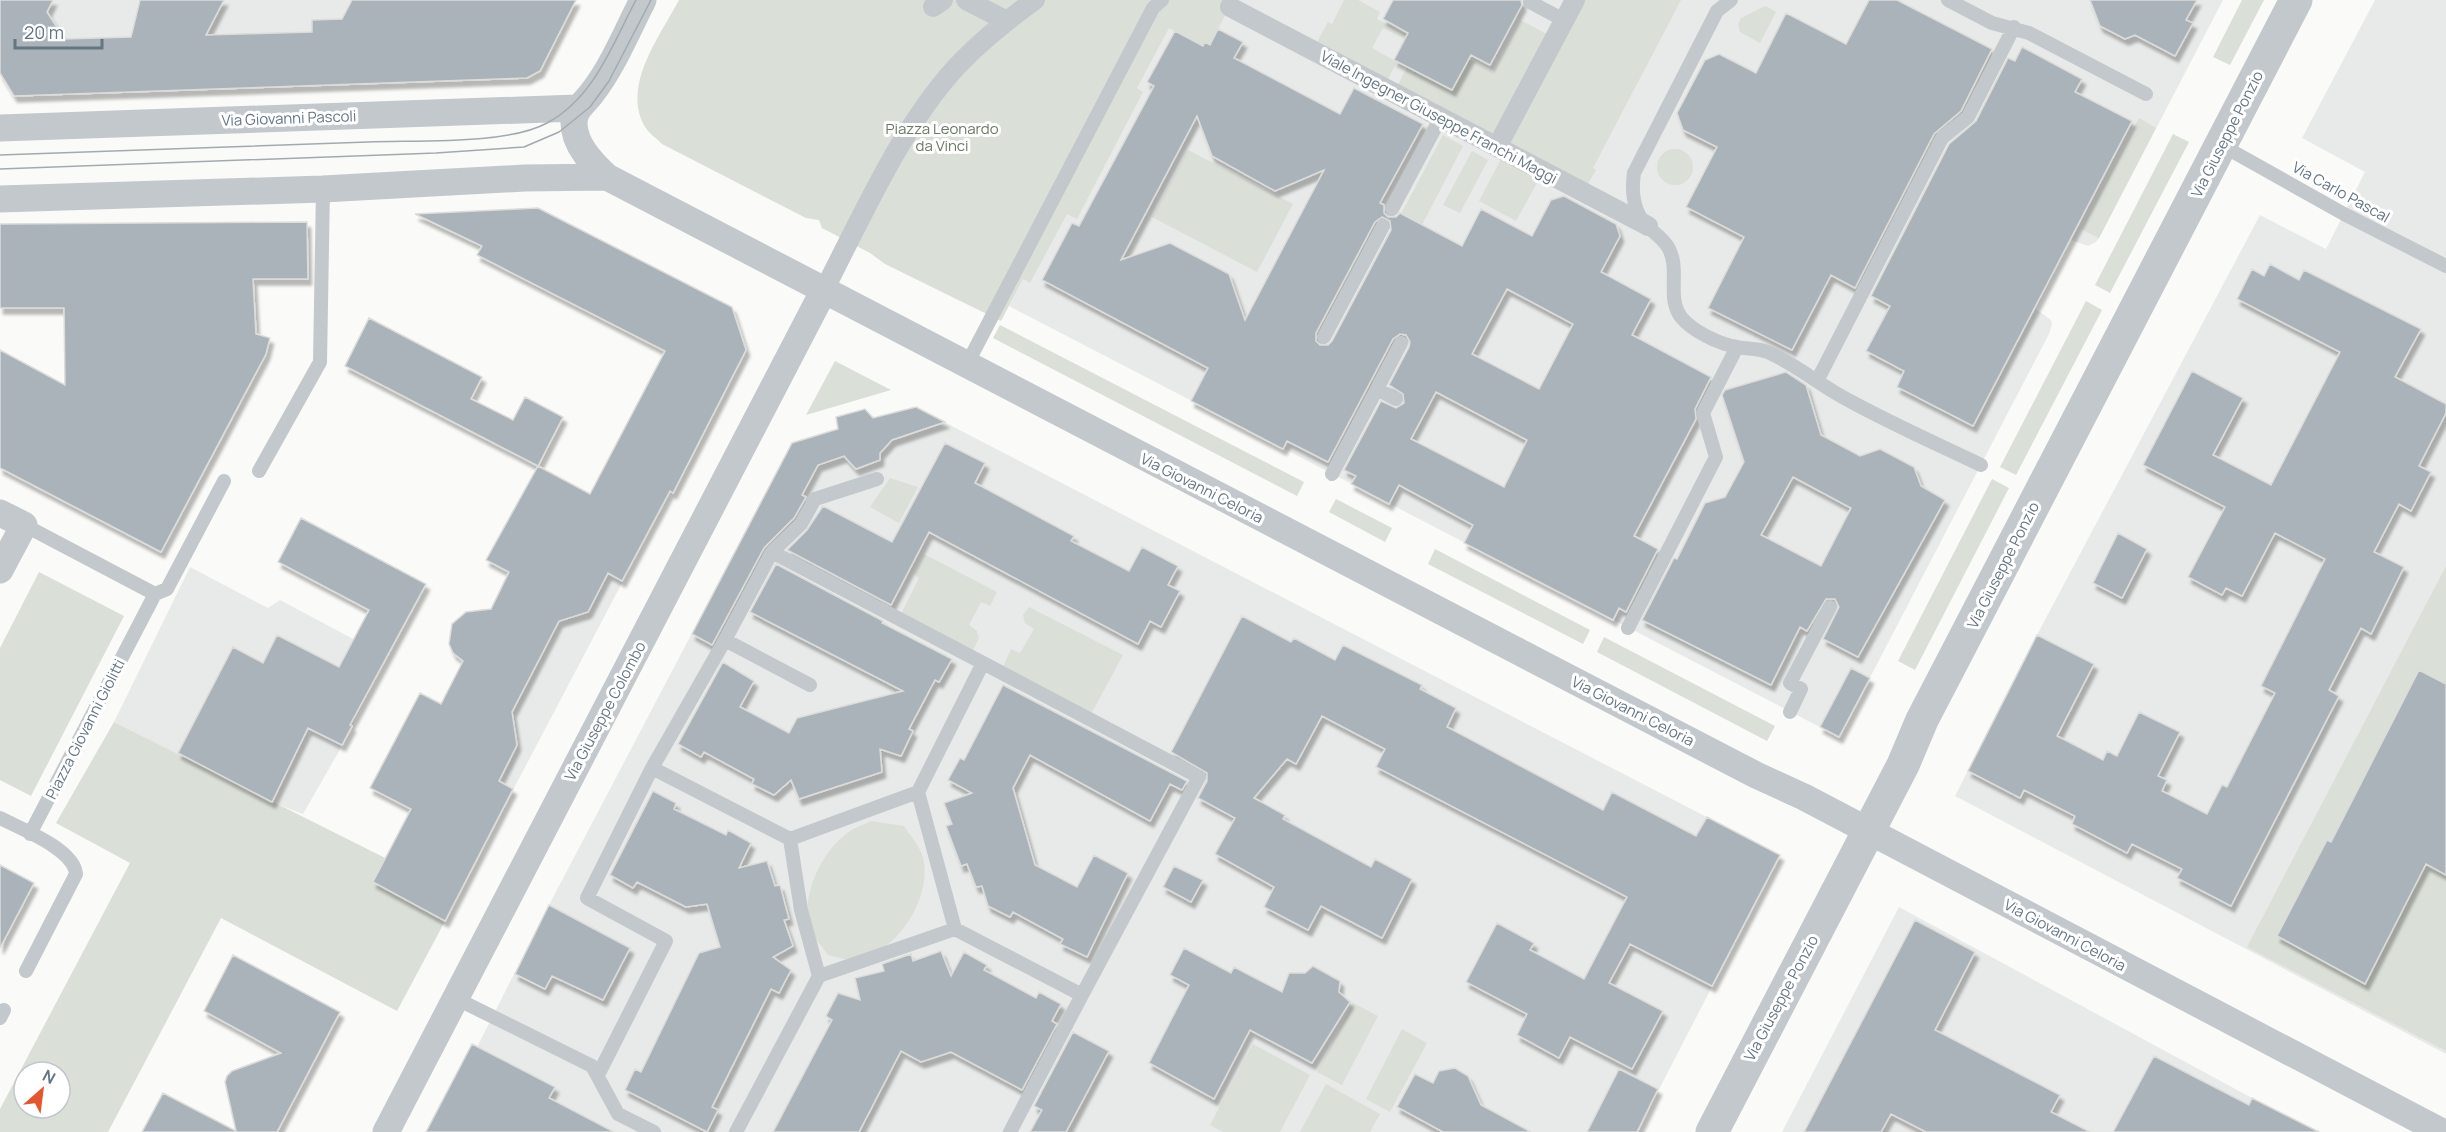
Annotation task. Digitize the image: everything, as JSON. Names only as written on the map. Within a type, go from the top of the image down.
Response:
[{"type":"street","points":[[643,0],[597,87],[577,108],[574,122],[578,140],[591,161],[607,177],[824,290],[882,178],[917,117],[963,59],[1035,0]]},
{"type":"street","points":[[966,0],[1007,21]]},
{"type":"street","points":[[1497,147],[1575,0]]},
{"type":"street","name":"Via Giuseppe Ponzio","points":[[1712,1132],[1903,765],[1922,720],[2296,0]]},
{"type":"street","name":"Viale Ingegner Giuseppe Franchi Maggi","points":[[1224,3],[1648,226]]},
{"type":"street","name":"Via Giovanni Pascoli","points":[[0,128],[577,108]]},
{"type":"street","points":[[0,199],[323,189],[525,178],[607,177]]},
{"type":"street","name":"Via Giovanni Celoria","points":[[824,290],[966,366],[1868,831],[2442,1132]]},
{"type":"street","name":"Via Giuseppe Colombo","points":[[386,1132],[824,290]]},
{"type":"street","points":[[0,513],[24,525],[0,570]]},
{"type":"lane","points":[[966,366],[1153,8],[1162,0]]},
{"type":"lane","points":[[1731,0],[1717,11],[1637,163],[1632,186],[1640,216],[1659,235],[1675,262],[1674,295],[1681,317],[1691,326],[1725,344],[1766,351],[1848,400],[1981,465]]},
{"type":"lane","points":[[1948,0],[1992,23],[2014,27],[2146,94]]},
{"type":"lane","points":[[1530,2],[1564,20]]},
{"type":"lane","points":[[1817,381],[1942,138],[1968,117],[2014,27]]},
{"type":"lane","points":[[1392,209],[1441,117]]},
{"type":"lane","name":"Via Carlo Pascal","points":[[2221,145],[2446,266]]},
{"type":"lane","points":[[259,471],[320,362],[323,189]]},
{"type":"lane","points":[[1324,337],[1383,226]]},
{"type":"lane","points":[[1332,474],[1401,343]]},
{"type":"lane","points":[[1628,628],[1716,457],[1703,413],[1737,347]]},
{"type":"lane","points":[[1377,389],[1396,399]]},
{"type":"lane","points":[[598,1075],[666,941],[587,898],[652,768],[772,552],[801,524],[815,499],[878,479]]},
{"type":"lane","name":"Piazza Giovanni Giolitti","points":[[30,834],[155,594],[166,589],[224,481]]},
{"type":"lane","points":[[24,525],[155,594]]},
{"type":"lane","points":[[772,552],[1199,777],[1010,1132]]},
{"type":"lane","points":[[1790,712],[1801,689],[1790,683],[1830,607]]},
{"type":"lane","points":[[725,640],[810,685]]},
{"type":"lane","points":[[955,929],[918,792],[983,663]]},
{"type":"lane","points":[[652,768],[790,839],[918,792]]},
{"type":"lane","points":[[0,818],[67,855],[75,866],[76,874],[26,971]]},
{"type":"lane","points":[[790,839],[801,910],[819,976]]},
{"type":"lane","points":[[736,1132],[819,976],[955,929],[1082,995]]},
{"type":"lane","points":[[455,998],[592,1066],[618,1114],[654,1132]]},
{"type":"shaded area","points":[[0,0],[378,0],[343,61],[14,96],[0,73]]},
{"type":"shaded area","points":[[1233,0],[2223,0],[2099,238],[2088,246],[2071,240],[2036,309],[2051,320],[2049,334],[1839,737],[1009,306],[1153,29],[1166,26],[1203,45]]},
{"type":"shaded area","points":[[2375,0],[2446,0],[2446,1054],[1955,796],[2037,635],[2260,215],[2326,249],[2365,172],[2302,138]]},
{"type":"shaded area","points":[[915,407],[1780,855],[1637,1132],[434,1132],[549,905],[792,443]]},
{"type":"shaded area","points":[[538,466],[652,526],[483,847],[370,788],[420,693],[442,703],[463,661],[453,653],[449,644],[452,624],[466,612],[482,609],[489,612],[509,572],[486,560]]},
{"type":"shaded area","points":[[190,567],[268,608],[280,600],[387,657],[338,753],[303,814],[272,802],[114,722]]},
{"type":"shaded area","points":[[1899,907],[2252,1098],[2319,1132],[1782,1132]]},
{"type":"green space","name":"Piazza Leonardo da Vinci","points":[[679,0],[1233,0],[1210,45],[1205,42],[1203,46],[1169,28],[1137,88],[1143,92],[1077,219],[1067,214],[1030,283],[1023,279],[1001,321],[885,264],[870,253],[822,228],[819,220],[806,218],[662,144],[651,134],[645,127],[639,111],[640,78],[654,45]]},
{"type":"green space","points":[[1344,0],[1358,0],[1380,12],[1377,19],[1460,63],[1464,57],[1493,72],[1520,20],[1547,34],[1494,135],[1398,85],[1407,67],[1452,90],[1463,70],[1383,28],[1372,48],[1397,62],[1388,79],[1317,42],[1328,22],[1332,24]]},
{"type":"green space","points":[[1581,0],[1681,0],[1593,168],[1596,170],[1588,184],[1507,142]]},
{"type":"green space","points":[[2242,0],[2264,0],[2230,65],[2213,57]]},
{"type":"green space","points":[[1765,6],[1776,12],[1760,43],[1740,32],[1738,24],[1741,18]]},
{"type":"green space","points":[[2139,118],[2156,128],[2099,238],[2081,229]]},
{"type":"green space","points":[[2173,134],[2189,142],[2110,293],[2095,285]]},
{"type":"green space","points":[[1443,135],[1463,146],[1422,225],[1401,214]]},
{"type":"green space","points":[[1675,149],[1687,155],[1693,167],[1687,179],[1675,185],[1663,179],[1657,167],[1663,155]]},
{"type":"green space","points":[[1188,150],[1293,204],[1257,272],[1152,217]]},
{"type":"green space","points":[[1472,151],[1488,160],[1460,213],[1443,205]]},
{"type":"green space","points":[[1501,159],[1539,179],[1516,221],[1479,201]]},
{"type":"green space","points":[[2086,301],[2102,310],[2016,475],[2000,467]]},
{"type":"green space","points":[[1000,325],[1304,482],[1297,496],[993,338]]},
{"type":"green space","points":[[835,361],[891,390],[806,415]]},
{"type":"green space","points":[[890,478],[918,487],[899,523],[870,507]]},
{"type":"green space","points":[[1992,479],[2009,488],[1915,670],[1898,661]]},
{"type":"green space","points":[[1336,499],[1392,528],[1385,542],[1329,512]]},
{"type":"green space","points":[[1435,549],[1590,630],[1583,644],[1428,564]]},
{"type":"green space","points":[[924,554],[997,592],[990,606],[981,602],[969,625],[977,631],[979,638],[972,652],[900,616],[919,578],[914,574]]},
{"type":"green space","points":[[2446,566],[2446,1051],[2247,947]]},
{"type":"green space","points":[[39,572],[124,616],[31,796],[0,780],[0,648]]},
{"type":"green space","points":[[1029,607],[1123,655],[1090,716],[1002,669],[1011,649],[1020,653],[1034,629],[1025,623],[1023,615]]},
{"type":"green space","points":[[1604,637],[1775,726],[1767,741],[1597,652]]},
{"type":"green space","points":[[114,722],[459,895],[397,1011],[221,918],[108,1132],[0,1132],[0,1109],[12,1086],[12,1120],[72,1120],[72,1060],[26,1060],[130,863],[56,823]]},
{"type":"green space","points":[[871,821],[904,826],[918,846],[923,858],[924,873],[917,905],[910,920],[899,933],[888,945],[874,953],[856,960],[828,955],[810,928],[808,903],[810,890],[828,852],[846,834]]},
{"type":"green space","points":[[1353,1003],[1378,1016],[1342,1085],[1317,1072]]},
{"type":"green space","points":[[1402,1029],[1427,1043],[1390,1112],[1366,1099]]},
{"type":"green space","points":[[1253,1044],[1310,1075],[1280,1132],[1223,1132],[1210,1125]]},
{"type":"green space","points":[[1326,1084],[1380,1114],[1370,1132],[1300,1132]]},
{"type":"building","points":[[0,0],[53,0],[47,12],[64,39],[131,37],[140,0],[224,0],[206,35],[312,32],[312,20],[342,19],[352,0],[576,0],[540,71],[527,78],[14,96],[0,73]]},
{"type":"building","points":[[1393,0],[1521,0],[1522,5],[1490,65],[1471,55],[1452,90],[1394,60],[1408,33],[1383,19]]},
{"type":"building","points":[[1869,0],[1897,0],[1992,49],[1961,111],[1934,134],[1855,288],[1831,275],[1792,350],[1708,308],[1744,237],[1686,207],[1717,147],[1683,130],[1677,113],[1705,60],[1719,54],[1756,73],[1786,13],[1846,44]]},
{"type":"building","points":[[2090,0],[2197,0],[2186,20],[2193,23],[2175,56],[2135,35],[2125,39],[2100,26]]},
{"type":"building","points":[[1218,29],[1243,42],[1234,58],[1340,114],[1354,88],[1423,124],[1380,203],[1384,205],[1384,213],[1388,217],[1396,217],[1400,213],[1462,246],[1481,209],[1532,236],[1551,200],[1564,196],[1616,224],[1620,236],[1601,272],[1651,299],[1632,335],[1711,377],[1695,409],[1696,419],[1634,536],[1658,549],[1626,612],[1619,608],[1613,620],[1464,543],[1473,525],[1399,485],[1389,504],[1351,484],[1356,476],[1344,470],[1381,401],[1396,408],[1404,403],[1403,394],[1389,385],[1409,347],[1410,342],[1406,335],[1400,334],[1393,339],[1328,462],[1287,441],[1283,449],[1191,401],[1208,368],[1042,280],[1072,223],[1079,226],[1154,86],[1147,82],[1175,31],[1203,46],[1205,42],[1210,45]],"holes":[[[1197,116],[1212,156],[1275,191],[1324,170],[1245,320],[1229,274],[1170,243],[1121,260]],[[1382,217],[1390,221],[1391,230],[1332,341],[1328,345],[1320,345],[1316,341],[1316,333],[1375,222]],[[1507,289],[1573,324],[1539,389],[1472,354]],[[1436,392],[1527,440],[1504,487],[1411,439]]]},
{"type":"building","points":[[2022,47],[2082,79],[2075,92],[2132,121],[1973,426],[1897,387],[1904,371],[1866,351],[1890,306],[1871,296],[1949,144],[1976,121],[2008,58],[2015,61]]},
{"type":"building","points":[[538,208],[732,307],[746,350],[673,493],[670,491],[622,581],[608,573],[588,612],[559,621],[512,712],[517,745],[499,781],[513,789],[445,921],[373,882],[411,809],[370,788],[420,693],[441,704],[463,661],[453,653],[449,644],[452,624],[466,612],[491,609],[509,572],[486,560],[538,466],[590,494],[665,351],[477,255],[482,246],[415,214]]},
{"type":"building","points":[[307,222],[308,279],[253,279],[256,334],[270,338],[266,354],[161,552],[0,468],[0,350],[65,385],[64,308],[0,308],[0,224]]},
{"type":"building","points":[[2270,264],[2299,280],[2304,270],[2421,329],[2395,377],[2446,404],[2446,413],[2419,466],[2431,472],[2411,511],[2399,504],[2374,552],[2404,567],[2371,634],[2361,628],[2329,690],[2339,696],[2231,906],[2177,878],[2182,869],[2132,844],[2127,853],[2072,824],[2075,816],[2024,790],[2020,798],[1968,771],[2037,635],[2094,664],[2057,736],[2103,760],[2107,751],[2117,756],[2139,712],[2180,732],[2158,776],[2167,780],[2162,791],[2207,814],[2222,785],[2227,787],[2275,693],[2261,686],[2325,559],[2275,533],[2242,596],[2226,588],[2222,595],[2188,577],[2225,507],[2143,465],[2192,371],[2243,398],[2213,455],[2271,485],[2340,352],[2237,299],[2252,269],[2264,276]]},
{"type":"building","points":[[369,318],[482,377],[471,399],[513,420],[525,397],[563,417],[538,466],[345,366]]},
{"type":"building","points":[[1786,372],[1806,385],[1821,435],[1860,456],[1880,449],[1914,467],[1921,486],[1945,500],[1858,657],[1823,639],[1839,607],[1835,599],[1826,599],[1807,631],[1800,627],[1771,685],[1642,620],[1674,558],[1677,559],[1705,503],[1725,497],[1744,462],[1722,395],[1725,390]],"holes":[[[1793,477],[1851,508],[1821,566],[1761,535]]]},
{"type":"building","points":[[916,407],[945,422],[892,440],[880,453],[880,460],[856,469],[844,456],[818,465],[802,495],[806,497],[794,518],[764,548],[712,645],[692,634],[792,443],[838,429],[836,417],[865,409],[873,418]]},
{"type":"building","points":[[945,443],[985,463],[975,483],[1074,536],[1071,541],[1129,571],[1142,547],[1178,566],[1168,585],[1180,591],[1161,627],[1150,621],[1138,644],[929,532],[891,605],[787,550],[807,530],[823,506],[892,542]]},
{"type":"building","points":[[301,518],[426,584],[350,725],[352,726],[342,745],[308,728],[272,802],[178,753],[233,647],[263,663],[277,635],[339,667],[369,610],[278,562]]},
{"type":"building","points":[[2118,533],[2147,549],[2122,598],[2093,583]]},
{"type":"building","points":[[776,564],[952,659],[939,682],[935,680],[909,729],[913,731],[901,756],[880,749],[882,772],[799,799],[791,780],[774,795],[752,784],[754,779],[704,752],[701,757],[678,744],[723,662],[754,681],[740,707],[789,733],[797,718],[903,691],[750,612]]},
{"type":"building","points":[[1242,616],[1291,642],[1294,638],[1335,660],[1343,645],[1422,685],[1420,689],[1456,708],[1447,727],[1603,810],[1612,792],[1696,836],[1707,817],[1780,855],[1712,986],[1630,944],[1609,983],[1663,1011],[1632,1069],[1570,1037],[1559,1058],[1517,1035],[1527,1014],[1466,982],[1497,923],[1534,943],[1530,950],[1584,979],[1627,897],[1376,767],[1385,749],[1322,716],[1296,764],[1287,759],[1254,798],[1285,815],[1283,819],[1371,867],[1375,859],[1412,879],[1382,938],[1321,906],[1308,930],[1264,907],[1274,887],[1215,854],[1235,818],[1198,798],[1207,781],[1207,773],[1171,752]]},
{"type":"building","points":[[1851,668],[1870,678],[1839,737],[1820,727]]},
{"type":"building","points":[[2419,670],[2446,684],[2446,875],[2426,864],[2365,984],[2277,936],[2327,840],[2331,842]]},
{"type":"building","points":[[1003,685],[1187,781],[1182,790],[1170,784],[1150,821],[1030,755],[1013,788],[1035,865],[1077,887],[1094,855],[1128,873],[1087,957],[1060,944],[1063,939],[1013,912],[1010,917],[988,906],[982,886],[976,887],[967,864],[961,866],[946,826],[952,824],[944,803],[972,793],[948,780],[960,758],[964,760]]},
{"type":"building","points":[[653,791],[676,803],[674,809],[726,835],[728,830],[751,843],[739,868],[767,861],[775,886],[780,885],[789,919],[784,920],[793,946],[773,957],[791,970],[779,993],[771,989],[712,1107],[718,1110],[707,1132],[625,1090],[635,1069],[641,1072],[699,953],[720,947],[707,904],[686,907],[637,882],[633,888],[610,875]]},
{"type":"building","points":[[0,865],[34,883],[0,948]]},
{"type":"building","points":[[1174,866],[1203,880],[1191,902],[1163,887]]},
{"type":"building","points":[[549,905],[630,948],[603,1000],[552,976],[545,989],[515,974]]},
{"type":"building","points":[[1915,920],[1975,952],[1935,1030],[2060,1095],[2051,1112],[2090,1132],[1926,1132],[1891,1114],[1881,1132],[1804,1132]]},
{"type":"building","points":[[1184,948],[1231,973],[1234,967],[1282,992],[1289,973],[1305,973],[1313,966],[1340,981],[1339,992],[1350,1002],[1312,1063],[1250,1030],[1214,1099],[1149,1063],[1189,985],[1170,975]]},
{"type":"building","points":[[941,951],[951,976],[964,952],[987,965],[984,970],[1036,998],[1039,992],[1061,1004],[1052,1021],[1057,1024],[1022,1090],[951,1052],[921,1062],[901,1051],[859,1132],[773,1132],[832,1020],[826,1016],[838,993],[860,1000],[855,978],[884,971],[882,964],[911,954],[913,961]]},
{"type":"building","points":[[233,955],[340,1012],[277,1132],[142,1132],[163,1093],[236,1131],[225,1082],[227,1076],[232,1071],[281,1053],[204,1011]]},
{"type":"building","points":[[1073,1032],[1109,1051],[1066,1132],[1030,1132],[1042,1110],[1034,1106]]},
{"type":"building","points":[[472,1044],[555,1087],[549,1098],[614,1132],[426,1132]]},
{"type":"building","points":[[2154,1056],[2249,1105],[2252,1098],[2319,1132],[2113,1132]]},
{"type":"building","points":[[1455,1068],[1468,1076],[1481,1105],[1531,1132],[1443,1132],[1397,1107],[1415,1074],[1433,1083],[1439,1071]]},
{"type":"building","points":[[1619,1069],[1658,1089],[1637,1132],[1587,1132]]},
{"type":"tram line","points":[[0,155],[460,140],[509,135],[530,130],[547,123],[577,100],[600,69],[636,0]]},
{"type":"tram line","points":[[0,169],[436,153],[524,147],[559,132],[590,107],[609,81],[651,0]]}]
